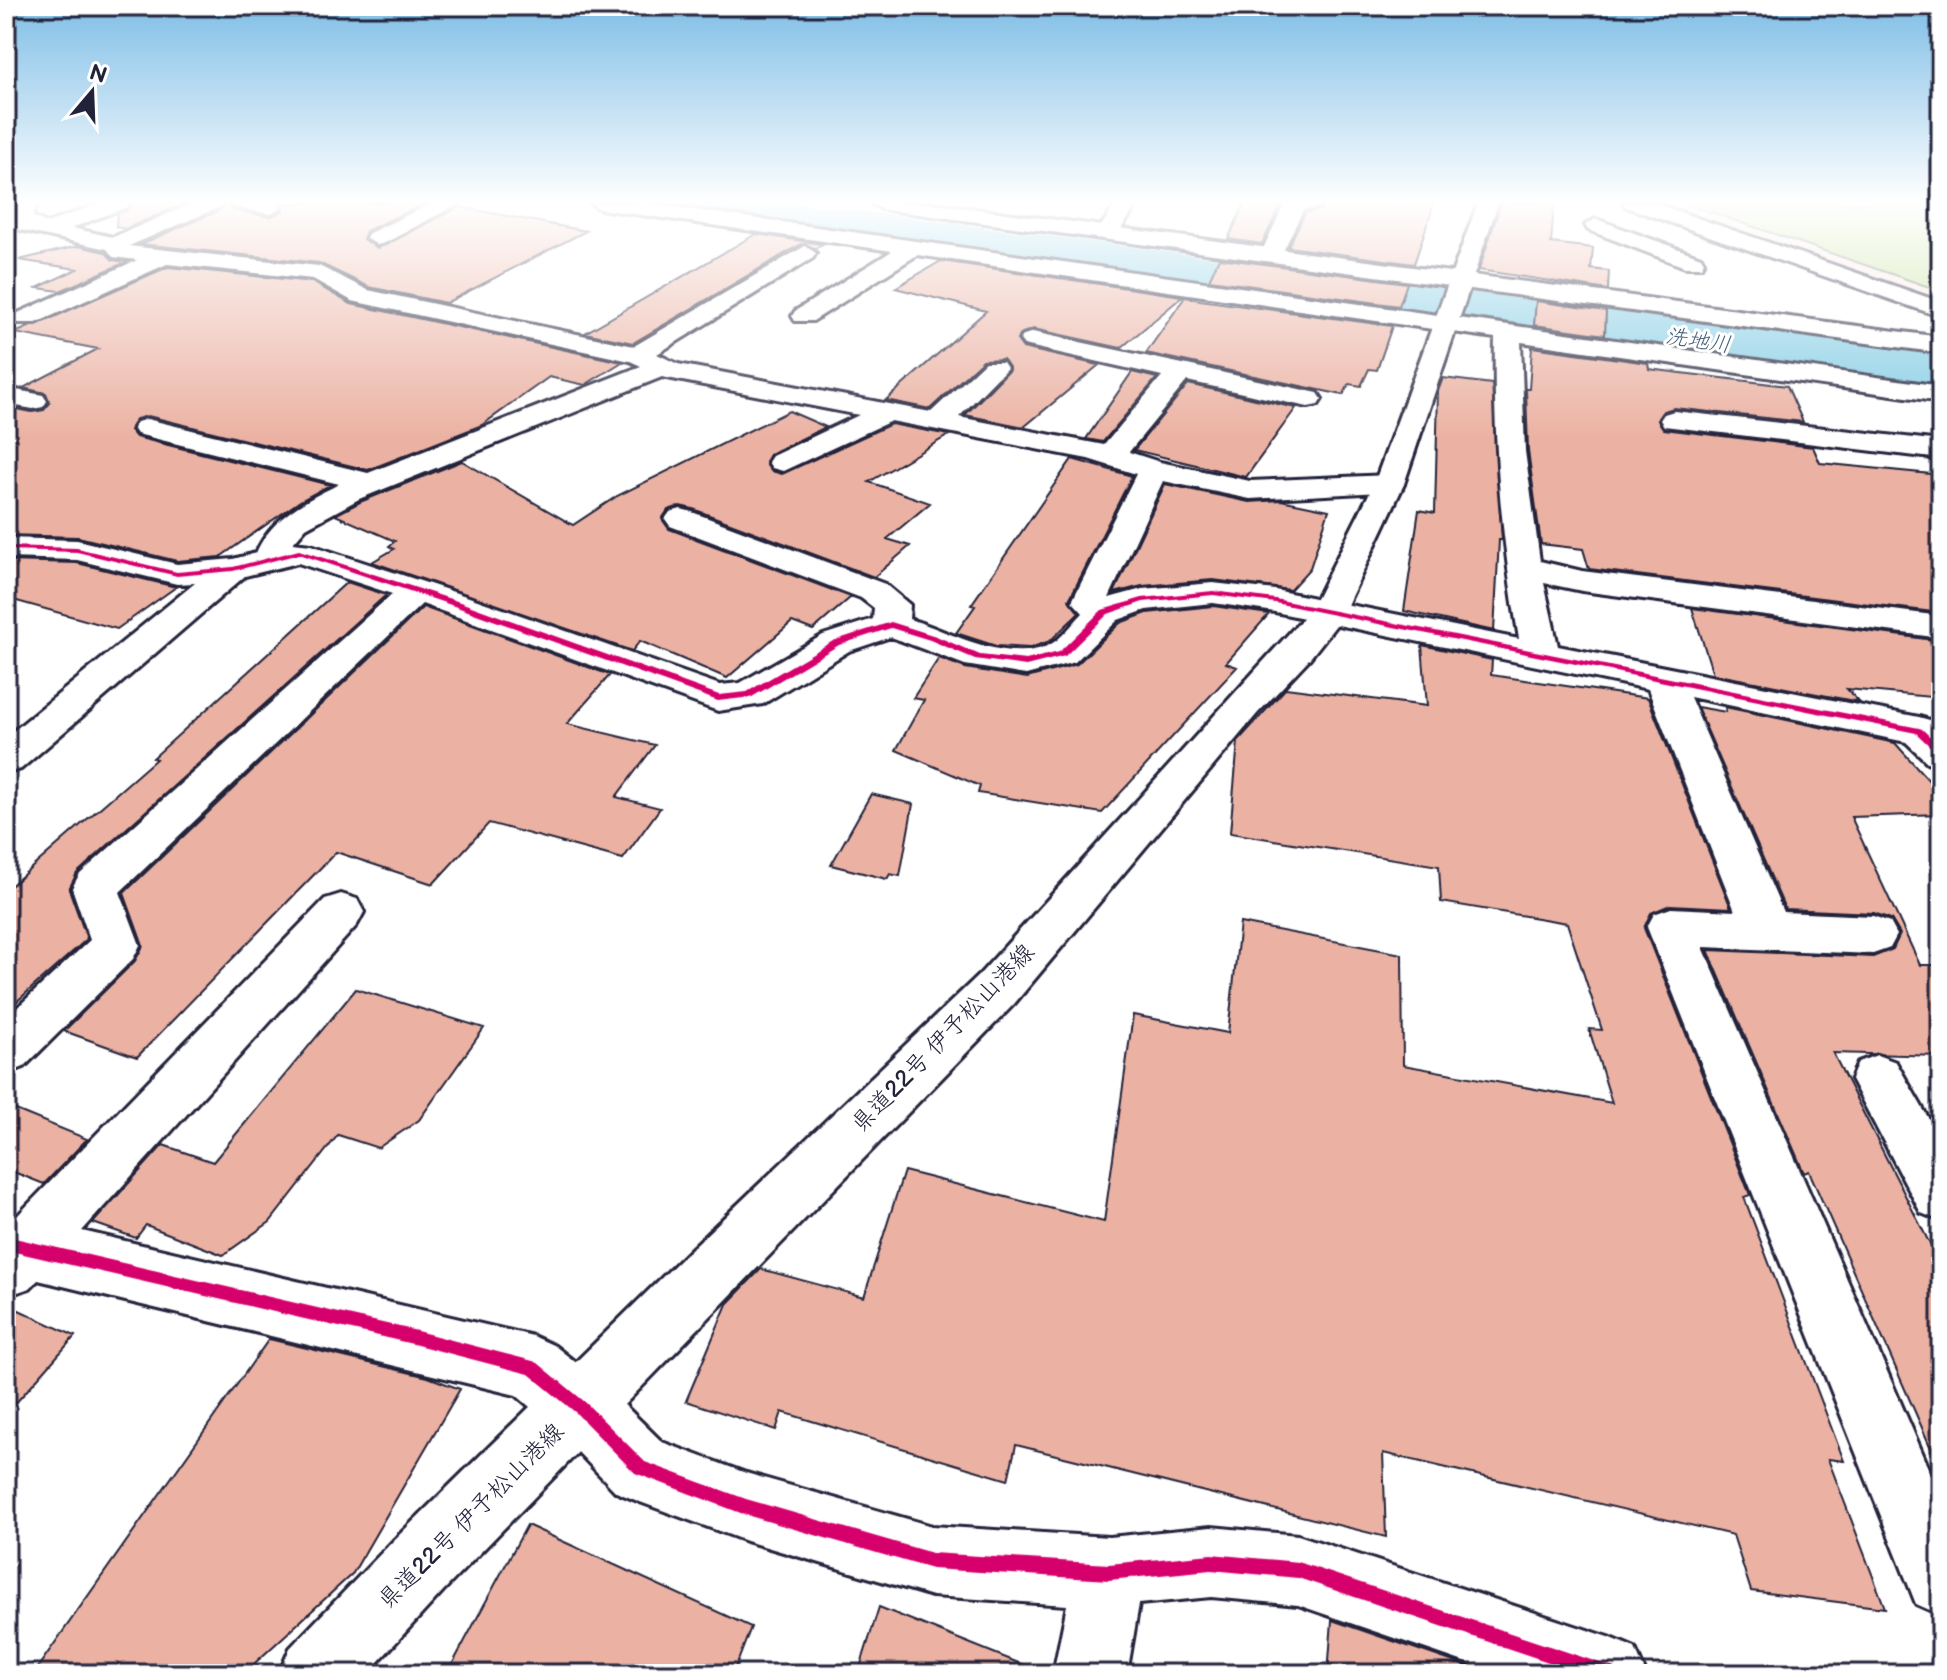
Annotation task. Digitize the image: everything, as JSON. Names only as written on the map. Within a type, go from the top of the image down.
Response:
[{"type":"street","points":[[27,318],[109,281]]},
{"type":"street","points":[[334,281],[360,296],[888,412],[1110,456],[1153,470],[1250,490],[1389,484]]},
{"type":"street","points":[[6,759],[251,565],[295,521],[348,492],[651,361],[764,281]]},
{"type":"street","points":[[804,316],[859,281]]},
{"type":"street","points":[[1231,281],[1941,345]]},
{"type":"street","points":[[1372,281],[1455,303],[1508,331],[1941,394]]},
{"type":"street","name":"県道22号 伊予松山港線","points":[[316,1674],[418,1566],[580,1407],[711,1271],[997,989],[1243,705],[1297,650],[1327,612],[1389,484],[1462,281]]},
{"type":"street","points":[[1859,281],[1941,310]]},
{"type":"street","points":[[1508,331],[1511,473],[1523,568],[1541,655]]},
{"type":"street","points":[[1053,340],[1180,372],[1280,385],[1308,399]]},
{"type":"street","points":[[938,421],[994,368]]},
{"type":"street","points":[[1110,456],[1180,372]]},
{"type":"street","points":[[783,462],[888,412]]},
{"type":"street","points":[[201,415],[158,431],[371,483]]},
{"type":"street","points":[[1674,420],[1941,450]]},
{"type":"street","points":[[1105,612],[1090,601],[1153,470]]},
{"type":"street","points":[[681,519],[873,591],[892,605],[891,625]]},
{"type":"street","points":[[6,548],[77,550],[177,574],[251,565],[299,552],[718,698],[749,695],[836,643],[891,625],[978,657],[1026,663],[1062,654],[1105,612],[1142,600],[1213,593],[1275,601],[1919,731],[1941,752]]},
{"type":"street","points":[[1523,568],[1582,581],[1941,627]]},
{"type":"street","points":[[6,1051],[116,945],[95,888],[416,591]]},
{"type":"street","points":[[1664,680],[1767,931]]},
{"type":"street","points":[[13,1254],[341,912]]},
{"type":"street","points":[[1873,935],[1671,927],[1941,1579]]},
{"type":"street","points":[[1877,1079],[1941,1194]]},
{"type":"street","points":[[13,1254],[417,1338],[533,1368],[580,1407],[640,1468],[746,1507],[932,1561],[1109,1572],[1211,1562],[1298,1570],[1609,1674]]},
{"type":"street","points":[[1090,1674],[1109,1572]]},
{"type":"shaded area","points":[[1881,281],[1941,281],[1941,302]]},
{"type":"green space","points":[[1913,281],[1941,281],[1941,291]]},
{"type":"building","points":[[51,281],[82,281],[60,291],[37,288]]},
{"type":"building","points":[[135,281],[306,281],[351,304],[622,362],[585,385],[549,377],[482,425],[368,470],[148,416],[136,419],[130,430],[136,437],[330,485],[300,501],[220,557],[177,561],[78,537],[6,535],[6,407],[32,412],[44,410],[50,403],[46,393],[23,388],[98,349],[15,333]]},
{"type":"building","points":[[357,281],[488,281],[446,303],[369,287]]},
{"type":"building","points":[[674,281],[738,281],[633,343],[585,333]]},
{"type":"building","points":[[906,281],[1082,281],[1183,296],[1121,348],[1034,329],[1022,333],[1017,340],[1023,348],[1099,365],[1024,427],[965,415],[1009,370],[1003,359],[983,360],[930,409],[886,400],[986,311],[895,288]]},
{"type":"building","points":[[1219,281],[1407,283],[1399,306]]},
{"type":"building","points":[[1553,281],[1608,281],[1608,290]]},
{"type":"building","points":[[1185,297],[1392,326],[1377,370],[1369,369],[1361,386],[1349,384],[1343,395],[1146,353]]},
{"type":"building","points":[[1536,301],[1606,311],[1605,335],[1534,325]]},
{"type":"building","points":[[1532,347],[1648,363],[1649,369],[1787,386],[1803,422],[1674,408],[1663,411],[1658,418],[1664,429],[1813,447],[1820,463],[1941,475],[1941,613],[1589,569],[1583,549],[1541,544],[1528,451],[1526,389],[1529,389]]},
{"type":"building","points":[[1132,372],[1157,378],[1103,442],[1086,439]]},
{"type":"building","points":[[1443,378],[1492,384],[1502,540],[1499,540],[1494,631],[1404,611],[1419,510],[1435,513],[1438,391]]},
{"type":"building","points":[[1188,384],[1296,408],[1246,477],[1134,450]]},
{"type":"building","points":[[789,411],[826,427],[770,454],[766,464],[771,471],[782,474],[891,424],[949,435],[869,482],[930,503],[887,539],[910,546],[874,577],[693,509],[680,506],[668,510],[662,519],[669,529],[851,597],[813,630],[792,622],[727,678],[640,641],[632,651],[372,562],[394,549],[389,546],[395,541],[335,515],[462,461],[573,525],[617,496]]},
{"type":"building","points":[[1072,459],[1132,476],[1069,600],[1079,613],[1050,641],[1030,648],[996,646],[956,633],[975,606],[971,605]]},
{"type":"building","points":[[1165,484],[1249,502],[1281,500],[1329,510],[1310,568],[1290,590],[1213,580],[1142,586],[1114,593]]},
{"type":"building","points":[[6,561],[77,563],[176,587],[117,629],[6,598]]},
{"type":"building","points":[[347,582],[386,595],[77,873],[69,889],[87,939],[6,1011],[6,890],[156,759],[153,758]]},
{"type":"building","points":[[1213,606],[1269,614],[1226,663],[1237,667],[1102,813],[978,793],[980,786],[896,750],[924,700],[913,698],[939,658],[965,668],[1027,678],[1077,664],[1120,623],[1147,613]]},
{"type":"building","points":[[423,607],[610,675],[567,724],[655,745],[616,797],[660,808],[623,859],[489,823],[433,884],[336,852],[137,1057],[64,1031],[135,961],[143,946],[124,893]]},
{"type":"building","points":[[1692,608],[1941,641],[1941,698],[1847,689],[1859,702],[1713,674]]},
{"type":"building","points":[[1422,645],[1492,660],[1491,675],[1648,698],[1731,908],[1670,905],[1651,913],[1644,928],[1750,1195],[1744,1197],[1844,1461],[1828,1459],[1885,1608],[1751,1591],[1733,1535],[1383,1453],[1386,1537],[1016,1445],[1008,1480],[782,1412],[776,1430],[686,1401],[727,1304],[761,1269],[864,1297],[904,1171],[1104,1222],[1133,1015],[1228,1033],[1240,923],[1402,954],[1403,1065],[1612,1103],[1589,1029],[1602,1030],[1567,923],[1441,902],[1439,866],[1230,833],[1238,741],[1286,688],[1427,706]]},
{"type":"building","points":[[1697,707],[1726,712],[1725,707],[1895,743],[1941,794],[1941,814],[1851,817],[1920,965],[1941,965],[1941,1056],[1833,1053],[1941,1266],[1941,1471],[1809,1171],[1804,1173],[1708,950],[1873,957],[1893,949],[1900,934],[1891,919],[1874,913],[1785,909]]},
{"type":"building","points":[[871,794],[913,804],[900,876],[890,874],[887,879],[831,865]]},
{"type":"building","points":[[356,989],[484,1028],[419,1120],[378,1148],[338,1135],[270,1222],[223,1255],[146,1225],[136,1238],[93,1223],[163,1145],[213,1162]]},
{"type":"building","points":[[6,1106],[87,1139],[44,1184],[6,1169]]},
{"type":"building","points":[[6,1304],[75,1336],[6,1414]]},
{"type":"building","points":[[269,1339],[428,1377],[460,1389],[353,1573],[243,1674],[33,1674]]},
{"type":"building","points":[[527,1525],[751,1627],[733,1674],[447,1674]]},
{"type":"building","points":[[879,1607],[1041,1672],[1041,1674],[858,1674]]},
{"type":"building","points":[[1332,1620],[1486,1673],[1486,1674],[1328,1674]]},
{"type":"waterway","name":"洗地川","points":[[1265,281],[1941,374]]},
{"type":"cycle path","points":[[6,548],[77,550],[177,574],[233,569],[299,552],[457,604],[718,698],[749,695],[836,643],[891,625],[978,657],[1026,663],[1062,654],[1105,612],[1142,600],[1213,593],[1275,601],[1919,731],[1941,752]]},
{"type":"cycle path","points":[[6,1243],[417,1338],[533,1368],[580,1407],[640,1468],[746,1507],[932,1561],[1109,1572],[1211,1562],[1298,1570],[1609,1674]]}]
